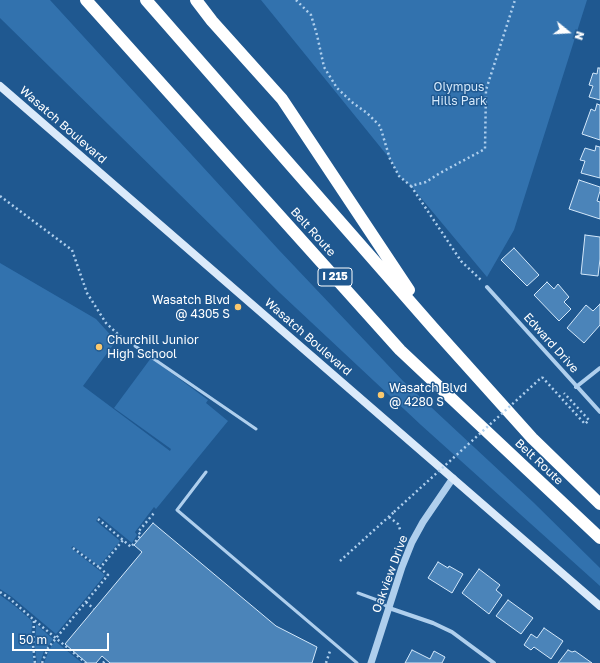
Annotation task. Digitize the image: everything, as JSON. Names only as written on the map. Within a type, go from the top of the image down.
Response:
[{"type":"highway","name":"Belt Route","points":[[86,0],[400,350],[600,538]]},
{"type":"highway","name":"Belt Route","points":[[146,0],[435,330],[532,438],[600,504]]},
{"type":"highway","points":[[196,0],[212,21],[282,99],[435,330]]},
{"type":"main road","name":"Wasatch Boulevard","points":[[0,86],[600,606]]},
{"type":"street","name":"Edward Drive","points":[[487,287],[600,412]]},
{"type":"street","points":[[576,387],[600,368]]},
{"type":"street","name":"Oakview Drive","points":[[371,663],[404,560],[414,537],[453,478]]},
{"type":"street","points":[[389,608],[432,623],[452,632],[494,663]]},
{"type":"lane","points":[[135,346],[256,429]]},
{"type":"lane","points":[[206,472],[177,510],[357,663]]},
{"type":"lane","points":[[358,593],[378,600],[389,608]]},
{"type":"path","points":[[296,0],[311,15],[324,67],[337,88],[380,126],[390,159],[399,176],[411,186],[461,261],[480,278],[487,287]]},
{"type":"path","points":[[411,186],[426,182],[485,149],[486,90],[515,0]]},
{"type":"path","points":[[0,196],[72,250],[87,293],[106,323],[121,337],[135,346]]},
{"type":"path","points":[[340,561],[542,377],[585,424],[589,420],[564,393]]},
{"type":"path","points":[[98,519],[131,547],[141,535],[138,532],[154,513]]},
{"type":"path","points":[[389,517],[398,524],[401,532]]},
{"type":"path","points":[[100,568],[123,540]]},
{"type":"path","points":[[42,663],[46,651],[108,575],[73,548]]},
{"type":"path","points":[[0,592],[86,663]]},
{"type":"path","points":[[86,602],[94,609]]},
{"type":"path","points":[[34,620],[33,645],[35,663]]},
{"type":"path","points":[[326,663],[330,651]]},
{"type":"path","points":[[103,663],[106,660]]},
{"type":"green space","points":[[0,0],[50,0],[278,249],[403,381],[533,502],[600,568],[600,586],[421,425],[280,293],[0,18]]},
{"type":"green space","name":"Olympus Hills Park","points":[[261,0],[587,0],[514,230],[487,277],[411,186],[399,176],[390,159]]},
{"type":"green space","points":[[0,263],[96,319],[116,341],[83,386],[170,451],[171,449],[114,408],[151,358],[208,400],[206,403],[228,421],[156,509],[154,507],[135,532],[137,535],[132,543],[99,516],[96,521],[120,541],[99,566],[73,546],[71,548],[105,575],[56,634],[12,597],[0,589]]},
{"type":"green space","points":[[0,595],[31,620],[31,641],[34,663],[0,663]]},
{"type":"green space","points":[[36,624],[53,639],[44,651],[40,663],[37,663],[35,648]]},
{"type":"green space","points":[[55,641],[82,663],[44,663],[49,650]]},
{"type":"building","points":[[598,68],[600,68],[600,100],[589,97],[593,86],[589,85],[593,73],[597,74]]},
{"type":"building","points":[[597,104],[600,105],[600,140],[582,134],[591,109],[595,111]]},
{"type":"building","points":[[596,146],[600,147],[600,178],[581,173],[585,161],[580,160],[585,148],[595,151]]},
{"type":"building","points":[[579,180],[600,187],[597,201],[600,202],[600,219],[569,209]]},
{"type":"building","points":[[585,235],[600,237],[598,276],[581,274]]},
{"type":"building","points":[[514,248],[539,275],[527,286],[501,260]]},
{"type":"building","points":[[547,282],[554,289],[558,284],[569,297],[564,302],[571,309],[559,321],[534,295]]},
{"type":"building","points":[[600,304],[600,325],[584,343],[567,328],[586,305],[593,311]]},
{"type":"building","points":[[153,523],[276,626],[317,647],[312,663],[110,663],[102,656],[96,663],[87,663],[65,644],[142,552],[134,545]]},
{"type":"building","points":[[438,562],[463,574],[452,593],[428,578]]},
{"type":"building","points":[[479,569],[500,585],[496,590],[502,595],[489,614],[462,593]]},
{"type":"building","points":[[508,600],[533,618],[521,634],[496,616]]},
{"type":"building","points":[[544,628],[563,641],[551,659],[534,647],[531,650],[524,645],[531,634],[537,638]]},
{"type":"building","points":[[412,650],[430,659],[434,651],[445,657],[442,663],[405,663]]},
{"type":"building","points":[[568,650],[572,652],[575,651],[592,663],[558,663]]},
{"type":"place","name":"Wasatch Blvd @ 4305 S","points":[[238,307]]},
{"type":"place","name":"Churchill Junior High School","points":[[99,347]]},
{"type":"place","name":"Wasatch Blvd @ 4280 S","points":[[381,395]]}]
